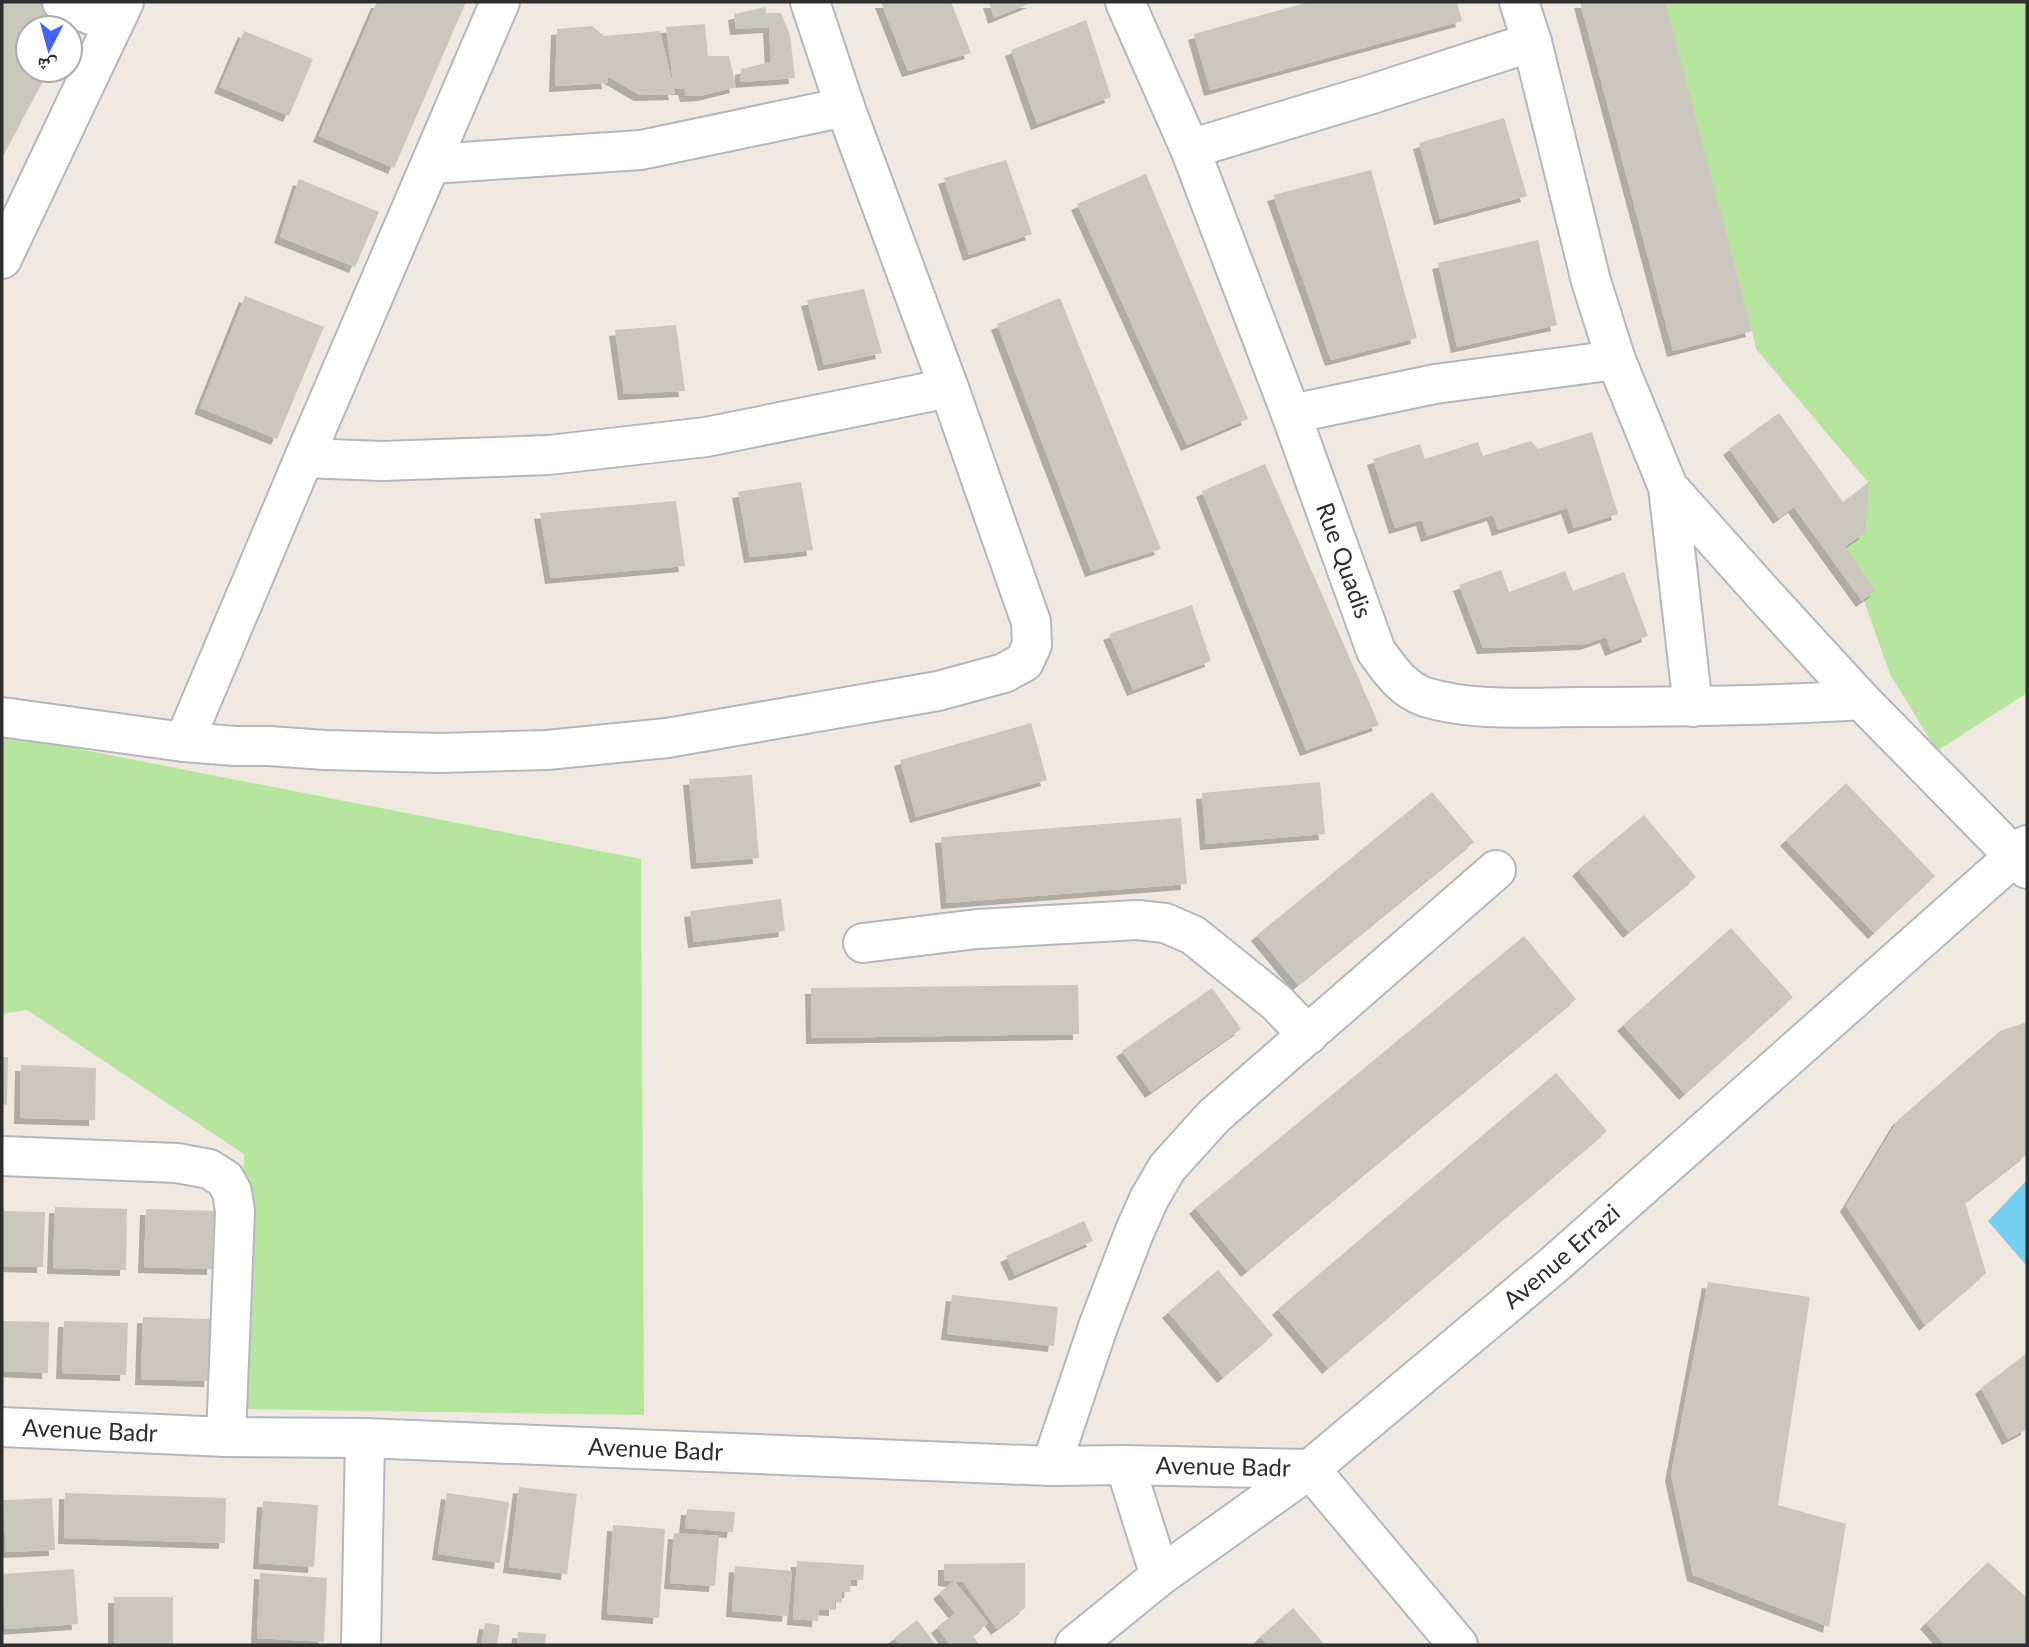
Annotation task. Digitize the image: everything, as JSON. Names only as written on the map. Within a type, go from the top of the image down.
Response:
[{"type":"street","points":[[2,259],[119,13],[62,2]]},
{"type":"street","points":[[184,742],[500,2]]},
{"type":"street","points":[[2,717],[184,742],[236,746],[440,753],[547,750],[667,738],[938,691],[1004,673],[1024,663],[1032,645],[1031,622],[949,388],[845,107],[810,2]]},
{"type":"street","name":"Rue Quadis","points":[[1125,2],[1190,149],[1291,414],[1376,651],[1398,681],[1423,696],[1458,705],[1693,707],[1861,700]]},
{"type":"street","points":[[1519,2],[1532,42],[1591,281],[1616,360],[1668,487],[1693,707]]},
{"type":"street","points":[[1190,149],[1532,42]]},
{"type":"street","points":[[432,164],[641,150],[845,107]]},
{"type":"street","points":[[1291,414],[1435,384],[1616,360]]},
{"type":"street","points":[[304,458],[382,461],[549,455],[706,437],[949,388]]},
{"type":"street","points":[[1668,487],[1760,592],[1861,700],[2023,857]]},
{"type":"street","name":"Avenue Errazi","points":[[1075,1645],[1160,1576],[1310,1469],[1556,1264],[2023,857]]},
{"type":"street","points":[[1051,1466],[1104,1311],[1149,1199],[1167,1168],[1214,1116],[1496,870]]},
{"type":"street","points":[[863,943],[977,929],[1137,920],[1165,923],[1204,943],[1276,1002],[1308,1035]]},
{"type":"street","points":[[2,1156],[177,1163],[209,1169],[225,1179],[232,1192],[235,1212],[226,1437]]},
{"type":"street","name":"Avenue Badr","points":[[2,1427],[226,1437],[365,1438],[1051,1466],[1310,1469]]},
{"type":"street","points":[[361,1645],[365,1438]]},
{"type":"street","points":[[1125,1465],[1160,1576]]},
{"type":"street","points":[[1310,1469],[1454,1644]]},
{"type":"green space","points":[[1663,2],[2027,2],[2027,693],[1937,751],[1890,674],[1845,547],[1868,482],[1756,349]]},
{"type":"green space","points":[[2,734],[641,859],[644,1415],[241,1409],[244,1154],[27,1010],[2,1014]]},
{"type":"water","points":[[2027,1180],[2027,1266],[1988,1221]]},
{"type":"building","points":[[2,2],[38,2],[70,14],[14,14],[14,84],[42,84],[2,158]]},
{"type":"building","points":[[377,2],[466,2],[394,168],[319,136]]},
{"type":"building","points":[[881,2],[951,2],[971,53],[908,71]]},
{"type":"building","points":[[989,2],[1033,2],[994,18]]},
{"type":"building","points":[[1309,2],[1457,2],[1462,21],[1210,90],[1194,34]]},
{"type":"building","points":[[1580,2],[1665,2],[1752,331],[1673,351]]},
{"type":"building","points":[[766,7],[766,13],[781,13],[790,35],[795,78],[740,82],[741,69],[771,62],[769,27],[736,29],[734,14]]},
{"type":"building","points":[[1086,20],[1111,97],[1037,124],[1011,50]]},
{"type":"building","points":[[705,24],[708,56],[729,56],[736,87],[704,95],[686,96],[684,89],[674,89],[666,27]]},
{"type":"building","points":[[592,26],[604,36],[660,31],[675,94],[640,95],[607,76],[608,83],[555,86],[557,29]]},
{"type":"building","points":[[244,31],[313,59],[289,116],[220,87]]},
{"type":"building","points":[[1504,118],[1527,196],[1440,219],[1419,143]]},
{"type":"building","points":[[1006,160],[1032,234],[969,255],[944,178]]},
{"type":"building","points":[[1371,170],[1417,338],[1331,360],[1273,195]]},
{"type":"building","points":[[1146,174],[1248,419],[1187,445],[1077,204]]},
{"type":"building","points":[[299,179],[379,212],[355,267],[280,237]]},
{"type":"building","points":[[1538,240],[1557,325],[1457,347],[1438,263]]},
{"type":"building","points":[[864,289],[882,353],[824,365],[807,300]]},
{"type":"building","points":[[245,296],[324,327],[277,439],[200,408]]},
{"type":"building","points":[[1060,298],[1161,549],[1091,571],[997,324]]},
{"type":"building","points":[[676,325],[685,391],[624,394],[615,330]]},
{"type":"building","points":[[1779,413],[1843,502],[1869,482],[1865,533],[1845,547],[1876,591],[1862,601],[1794,507],[1779,518],[1729,449]]},
{"type":"building","points":[[1592,432],[1618,514],[1574,528],[1567,508],[1498,530],[1493,515],[1427,536],[1422,520],[1395,528],[1373,459],[1420,444],[1425,459],[1478,442],[1483,456],[1531,441],[1538,449]]},
{"type":"building","points":[[1265,464],[1379,725],[1306,750],[1202,491]]},
{"type":"building","points":[[801,482],[813,550],[750,557],[738,492]]},
{"type":"building","points":[[676,501],[685,566],[551,578],[540,513]]},
{"type":"building","points":[[1501,570],[1509,592],[1565,571],[1573,591],[1624,572],[1648,636],[1611,650],[1606,637],[1586,644],[1483,648],[1459,585]]},
{"type":"building","points":[[1192,605],[1211,661],[1133,690],[1109,634]]},
{"type":"building","points":[[1031,723],[1047,780],[916,817],[900,760]]},
{"type":"building","points":[[752,775],[759,858],[697,863],[689,779]]},
{"type":"building","points":[[1320,782],[1325,834],[1206,844],[1202,793]]},
{"type":"building","points":[[1846,783],[1935,876],[1874,933],[1786,840]]},
{"type":"building","points":[[1432,792],[1474,842],[1298,985],[1257,935]]},
{"type":"building","points":[[1644,815],[1696,877],[1629,932],[1578,870]]},
{"type":"building","points":[[1181,818],[1187,884],[947,903],[941,837]]},
{"type":"building","points":[[781,899],[785,931],[694,942],[690,911]]},
{"type":"building","points":[[1731,928],[1793,997],[1685,1094],[1623,1025]]},
{"type":"building","points":[[1524,936],[1576,999],[1247,1271],[1195,1208]]},
{"type":"building","points":[[1078,985],[1079,1034],[812,1038],[811,988]]},
{"type":"building","points":[[1212,988],[1241,1029],[1151,1092],[1122,1051]]},
{"type":"building","points":[[2027,1022],[2027,1154],[1965,1202],[1986,1273],[1925,1325],[1846,1206],[1898,1120],[2000,1031]]},
{"type":"building","points":[[2,1057],[8,1057],[7,1105],[2,1104]]},
{"type":"building","points":[[21,1065],[96,1068],[95,1120],[20,1118]]},
{"type":"building","points":[[1556,1073],[1607,1131],[1328,1368],[1278,1309]]},
{"type":"building","points":[[55,1207],[127,1209],[126,1270],[53,1268]]},
{"type":"building","points":[[146,1209],[214,1211],[213,1269],[144,1267]]},
{"type":"building","points":[[2,1211],[45,1212],[43,1267],[2,1266]]},
{"type":"building","points":[[1084,1221],[1093,1241],[1015,1275],[1006,1256]]},
{"type":"building","points":[[1218,1270],[1273,1335],[1223,1377],[1168,1312]]},
{"type":"building","points":[[1708,1282],[1810,1297],[1778,1505],[1846,1524],[1829,1627],[1693,1575],[1671,1475]]},
{"type":"building","points":[[952,1295],[1058,1307],[1054,1346],[947,1334]]},
{"type":"building","points":[[143,1317],[212,1319],[210,1381],[141,1379]]},
{"type":"building","points":[[2,1321],[49,1322],[48,1373],[2,1371]]},
{"type":"building","points":[[64,1321],[128,1323],[126,1375],[62,1373]]},
{"type":"building","points":[[2027,1353],[2027,1429],[2008,1439],[1981,1388]]},
{"type":"building","points":[[519,1487],[577,1494],[567,1574],[509,1567]]},
{"type":"building","points":[[65,1493],[226,1498],[225,1543],[64,1538]]},
{"type":"building","points":[[447,1493],[509,1502],[500,1563],[438,1554]]},
{"type":"building","points":[[52,1498],[55,1550],[6,1552],[3,1500]]},
{"type":"building","points":[[263,1501],[318,1505],[314,1567],[259,1563]]},
{"type":"building","points":[[687,1509],[735,1512],[733,1532],[685,1528]]},
{"type":"building","points":[[613,1525],[665,1529],[659,1618],[607,1614]]},
{"type":"building","points":[[674,1533],[719,1536],[715,1586],[670,1583]]},
{"type":"building","points":[[797,1561],[864,1565],[863,1580],[851,1580],[850,1592],[842,1592],[842,1603],[835,1602],[835,1610],[819,1609],[818,1621],[793,1619]]},
{"type":"building","points":[[1988,1562],[2027,1598],[2027,1645],[1945,1645],[1926,1623]]},
{"type":"building","points":[[1025,1563],[1025,1608],[997,1629],[963,1582],[944,1580],[944,1564]]},
{"type":"building","points":[[735,1566],[792,1571],[788,1616],[732,1611]]},
{"type":"building","points":[[74,1569],[78,1624],[5,1629],[2,1574]]},
{"type":"building","points":[[260,1573],[327,1578],[324,1642],[257,1638]]},
{"type":"building","points":[[954,1581],[988,1623],[973,1635],[979,1645],[950,1645],[937,1627],[955,1613],[939,1593]]},
{"type":"building","points":[[114,1597],[173,1597],[173,1645],[114,1645]]},
{"type":"building","points":[[1293,1608],[1325,1645],[1268,1645],[1260,1637]]},
{"type":"building","points":[[917,1620],[936,1645],[900,1645],[894,1638]]},
{"type":"building","points":[[485,1623],[500,1625],[497,1645],[481,1645]]},
{"type":"building","points":[[518,1632],[546,1634],[545,1645],[517,1645]]}]
